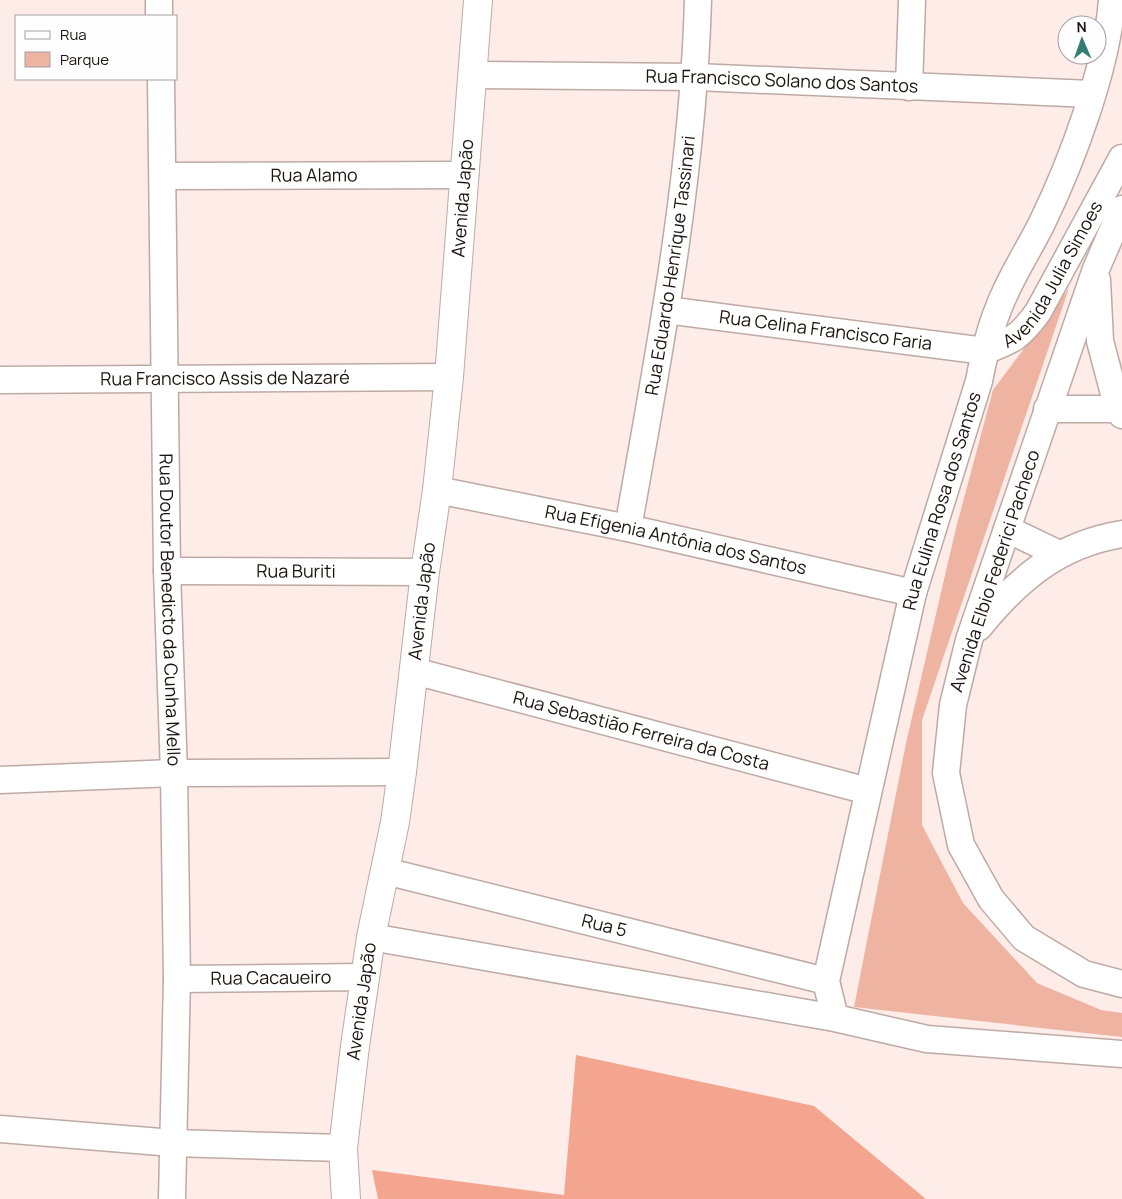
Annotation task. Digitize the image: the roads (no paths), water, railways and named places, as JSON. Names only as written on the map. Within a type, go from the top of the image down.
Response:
[{"type":"main road","name":"Avenida Japão","points":[[346,1199],[343,1148],[371,937],[385,871],[402,772],[424,572],[437,490],[449,378],[478,0]]},
{"type":"street","points":[[159,0],[159,15]]},
{"type":"street","name":"Rua Eduardo Henrique Tassinari","points":[[628,528],[666,310],[691,136],[696,77],[698,0]]},
{"type":"street","points":[[910,87],[912,0]]},
{"type":"street","name":"Rua Eulina Rosa dos Santos","points":[[835,1018],[826,981],[913,593],[979,380],[985,351],[999,307],[1043,222],[1074,147],[1104,54],[1112,0]]},
{"type":"street","name":"Rua Francisco Solano dos Santos","points":[[472,75],[696,77],[1091,94]]},
{"type":"street","name":"Rua Doutor Benedicto da Cunha Mello","points":[[161,80],[167,571],[174,773],[177,979],[172,1199]]},
{"type":"street","name":"Avenida Julia Simoes","points":[[985,351],[1015,339],[1025,330],[1038,312],[1122,158]]},
{"type":"street","name":"Rua Alamo","points":[[163,176],[465,175]]},
{"type":"street","name":"Avenida Elbio Federici Pacheco","points":[[1122,209],[1096,269],[970,640],[953,704],[946,774],[961,845],[990,899],[1024,938],[1084,974],[1122,984]]},
{"type":"street","points":[[1047,409],[1120,412],[1100,341],[1096,269]]},
{"type":"street","name":"Rua Celina Francisco Faria","points":[[666,310],[985,351]]},
{"type":"street","name":"Rua Francisco Assis de Nazaré","points":[[0,380],[449,378]]},
{"type":"street","name":"Rua Efigenia Antônia dos Santos","points":[[437,490],[628,528],[913,593]]},
{"type":"street","points":[[1007,529],[1059,554]]},
{"type":"street","points":[[970,640],[1001,601],[1025,578],[1059,554],[1101,537],[1122,534]]},
{"type":"street","name":"Rua Buriti","points":[[167,571],[424,572]]},
{"type":"street","name":"Rua Sebastião Ferreira da Costa","points":[[414,671],[868,791]]},
{"type":"street","points":[[0,780],[174,773],[402,772]]},
{"type":"street","name":"Rua 5","points":[[385,871],[826,981]]},
{"type":"street","points":[[371,937],[835,1018],[927,1039],[1122,1054]]},
{"type":"street","name":"Rua Cacaueiro","points":[[177,979],[365,977]]},
{"type":"street","points":[[0,1128],[173,1142],[343,1148]]}]
